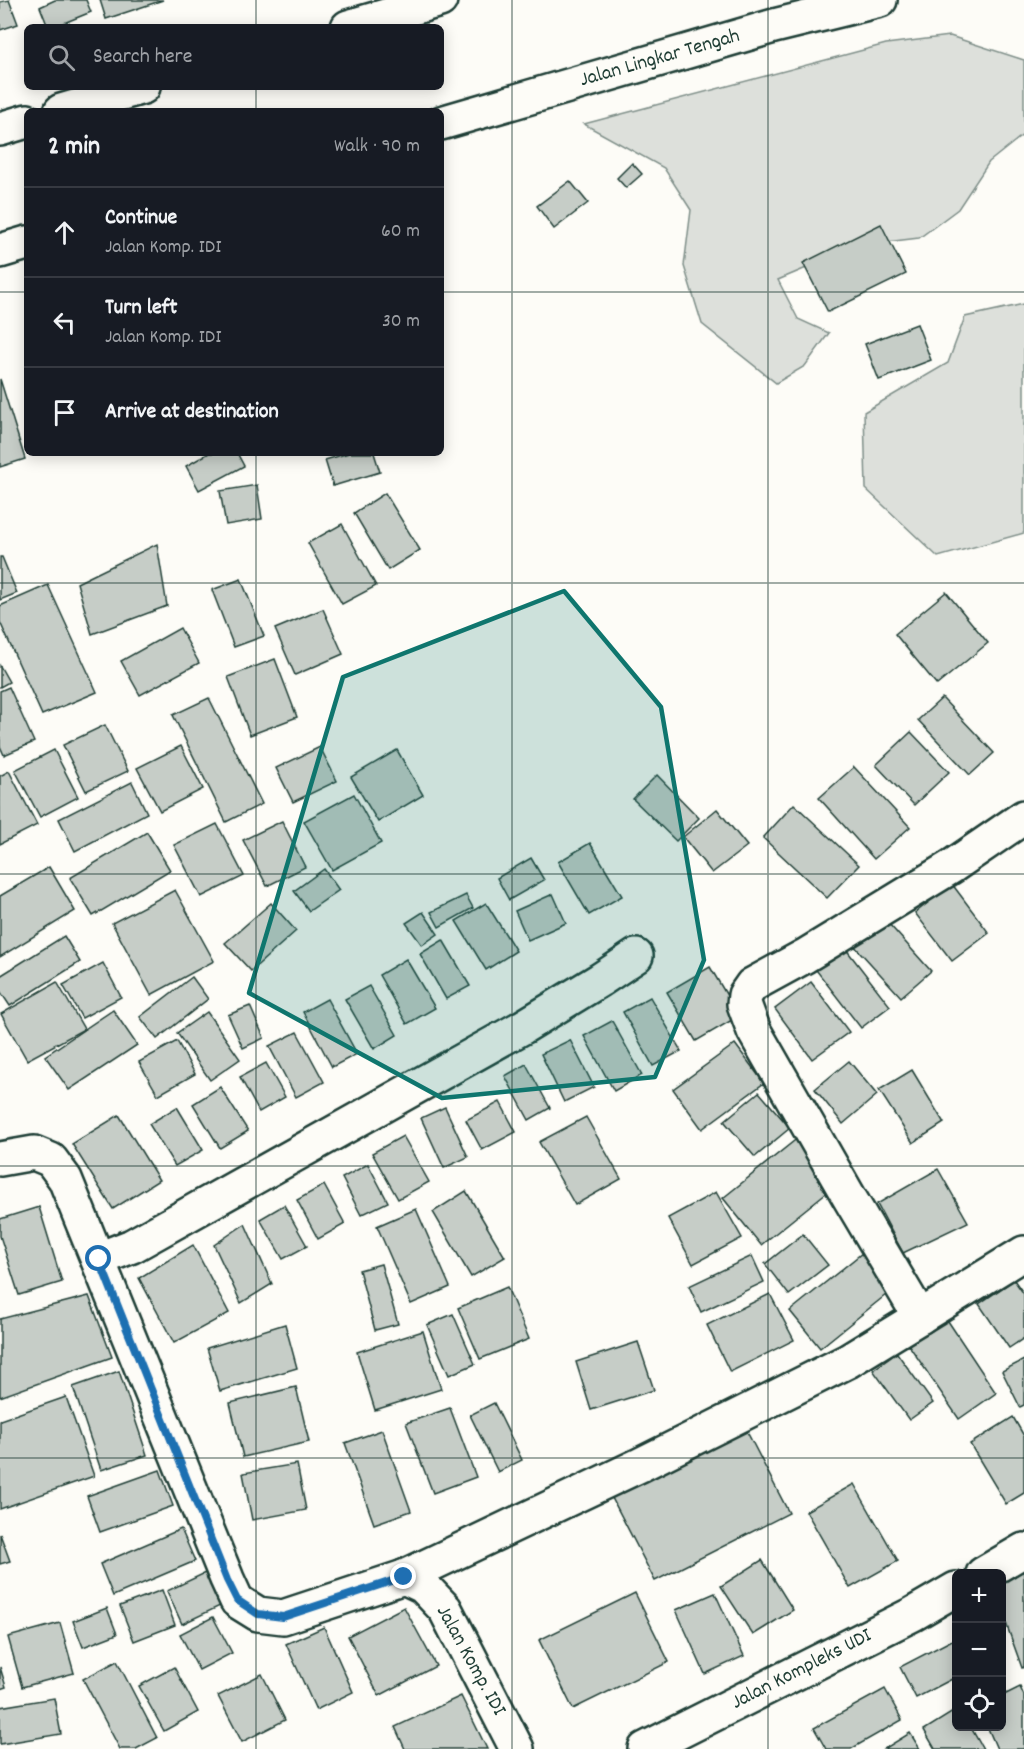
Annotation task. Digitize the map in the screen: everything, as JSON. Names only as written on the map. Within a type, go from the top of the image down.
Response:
[{"type":"street","points":[[358,24],[440,0]]},
{"type":"street","name":"Jalan Lingkar Tengah","points":[[444,122],[774,26],[880,0]]},
{"type":"street","points":[[71,108],[133,90]]},
{"type":"street","points":[[0,129],[24,122]]},
{"type":"street","points":[[0,251],[24,244]]},
{"type":"street","points":[[920,1317],[754,1031],[744,1004],[745,995],[752,985],[805,956],[951,867],[1024,817]]},
{"type":"street","points":[[99,1259],[132,1246],[523,1027],[636,956]]},
{"type":"street","points":[[0,1159],[34,1153],[51,1160],[65,1179],[237,1600],[258,1614],[283,1617],[404,1577],[640,1465],[838,1366],[1024,1253]]},
{"type":"street","points":[[992,1569],[1024,1550]]},
{"type":"street","name":"Jalan Komp. IDI","points":[[404,1577],[423,1586],[445,1609],[517,1749]]},
{"type":"street","name":"Jalan Kompleks UDI","points":[[645,1749],[913,1614],[952,1592]]},
{"type":"highlighted area","points":[[564,591],[661,707],[704,960],[655,1077],[442,1098],[249,993],[343,677]]},
{"type":"shaded area","points":[[950,36],[1024,60],[1024,134],[989,162],[958,209],[919,238],[861,245],[778,280],[798,319],[829,333],[805,366],[776,383],[702,324],[684,266],[691,210],[664,168],[584,124],[886,44]]},
{"type":"shaded area","points":[[1024,304],[1024,533],[938,557],[866,489],[864,412],[948,363],[965,317]]},
{"type":"building","points":[[9,0],[18,24],[0,30],[0,2]]},
{"type":"building","points":[[55,0],[86,0],[91,12],[61,24],[47,24],[40,7]]},
{"type":"building","points":[[100,0],[163,0],[106,19]]},
{"type":"building","points":[[632,163],[642,174],[626,188],[617,178]]},
{"type":"building","points":[[570,181],[588,203],[554,229],[537,206]]},
{"type":"building","points":[[881,224],[906,274],[828,312],[803,263]]},
{"type":"building","points":[[917,324],[931,360],[879,380],[865,344]]},
{"type":"building","points":[[0,379],[25,459],[0,467]]},
{"type":"building","points":[[204,456],[239,456],[244,466],[199,490],[186,466]]},
{"type":"building","points":[[339,456],[375,456],[380,472],[333,486],[325,460]]},
{"type":"building","points":[[257,485],[262,519],[226,525],[220,491]]},
{"type":"building","points":[[385,493],[420,550],[388,570],[354,513]]},
{"type":"building","points":[[342,524],[376,586],[342,604],[308,543]]},
{"type":"building","points":[[157,544],[167,606],[92,634],[77,583]]},
{"type":"building","points":[[0,557],[2,557],[17,593],[0,600]]},
{"type":"building","points":[[241,579],[264,636],[234,647],[212,590]]},
{"type":"building","points":[[48,585],[97,692],[42,715],[0,622],[0,606]]},
{"type":"building","points":[[946,592],[988,643],[937,685],[895,634]]},
{"type":"building","points":[[323,609],[343,654],[295,675],[275,629]]},
{"type":"building","points":[[180,628],[199,663],[140,695],[121,661]]},
{"type":"building","points":[[275,659],[297,717],[250,735],[228,677]]},
{"type":"building","points":[[0,666],[9,682],[0,687]]},
{"type":"building","points":[[9,687],[34,742],[4,755],[0,746],[0,691]]},
{"type":"building","points":[[209,698],[262,804],[226,822],[173,715]]},
{"type":"building","points":[[942,698],[994,753],[970,775],[918,720]]},
{"type":"building","points":[[105,725],[128,771],[86,791],[63,745]]},
{"type":"building","points":[[911,732],[949,772],[914,805],[876,765]]},
{"type":"building","points":[[181,746],[203,789],[160,811],[137,768]]},
{"type":"building","points":[[320,747],[337,781],[293,802],[276,768]]},
{"type":"building","points":[[54,750],[78,797],[40,817],[15,770]]},
{"type":"building","points":[[397,750],[423,795],[378,822],[351,777]]},
{"type":"building","points":[[854,767],[910,827],[874,859],[819,798]]},
{"type":"building","points":[[9,771],[37,825],[0,844],[0,776]]},
{"type":"building","points":[[657,775],[699,818],[676,841],[633,799]]},
{"type":"building","points":[[132,782],[147,813],[75,851],[59,819]]},
{"type":"building","points":[[354,794],[381,843],[332,870],[304,821]]},
{"type":"building","points":[[794,804],[859,865],[827,898],[763,838]]},
{"type":"building","points":[[717,809],[747,846],[712,873],[683,837]]},
{"type":"building","points":[[282,821],[305,867],[267,886],[243,840]]},
{"type":"building","points":[[217,824],[244,876],[201,897],[174,845]]},
{"type":"building","points":[[147,832],[170,870],[93,916],[70,878]]},
{"type":"building","points":[[590,843],[622,896],[589,915],[558,862]]},
{"type":"building","points":[[531,858],[544,880],[509,900],[497,878]]},
{"type":"building","points":[[49,867],[75,911],[0,957],[0,896]]},
{"type":"building","points":[[324,869],[339,890],[309,911],[294,891]]},
{"type":"building","points":[[952,884],[989,933],[952,961],[915,913]]},
{"type":"building","points":[[175,890],[214,961],[151,995],[112,923]]},
{"type":"building","points":[[553,894],[566,923],[528,940],[515,911]]},
{"type":"building","points":[[466,895],[473,908],[439,927],[431,912]]},
{"type":"building","points":[[271,903],[296,931],[251,971],[225,943]]},
{"type":"building","points":[[486,903],[516,951],[486,970],[456,921]]},
{"type":"building","points":[[423,912],[438,934],[422,945],[406,923]]},
{"type":"building","points":[[880,914],[931,971],[901,997],[850,941]]},
{"type":"building","points":[[64,936],[80,962],[10,1006],[0,991],[0,976]]},
{"type":"building","points":[[443,940],[470,986],[446,999],[420,954]]},
{"type":"building","points":[[842,944],[890,1006],[861,1028],[813,966]]},
{"type":"building","points":[[406,959],[435,1008],[407,1024],[379,975]]},
{"type":"building","points":[[103,963],[121,997],[82,1018],[63,985]]},
{"type":"building","points":[[710,967],[739,1016],[696,1041],[667,992]]},
{"type":"building","points":[[192,977],[208,999],[157,1039],[140,1017]]},
{"type":"building","points":[[57,982],[84,1029],[27,1060],[1,1014]]},
{"type":"building","points":[[811,982],[849,1032],[812,1059],[775,1009]]},
{"type":"building","points":[[369,986],[397,1035],[374,1049],[345,999]]},
{"type":"building","points":[[650,997],[681,1051],[653,1066],[623,1012]]},
{"type":"building","points":[[327,999],[357,1054],[332,1067],[303,1012]]},
{"type":"building","points":[[250,1006],[264,1038],[243,1048],[228,1015]]},
{"type":"building","points":[[113,1010],[137,1045],[69,1090],[45,1056]]},
{"type":"building","points":[[207,1012],[240,1059],[210,1080],[177,1033]]},
{"type":"building","points":[[612,1021],[642,1075],[614,1091],[584,1036]]},
{"type":"building","points":[[297,1032],[324,1082],[296,1097],[269,1046]]},
{"type":"building","points":[[570,1040],[594,1087],[564,1102],[541,1054]]},
{"type":"building","points":[[177,1041],[195,1074],[158,1095],[139,1062]]},
{"type":"building","points":[[735,1044],[764,1083],[702,1129],[673,1089]]},
{"type":"building","points":[[849,1061],[877,1095],[843,1124],[815,1089]]},
{"type":"building","points":[[266,1063],[285,1097],[259,1112],[240,1077]]},
{"type":"building","points":[[526,1064],[550,1108],[529,1120],[505,1076]]},
{"type":"building","points":[[912,1070],[944,1123],[913,1143],[879,1090]]},
{"type":"building","points":[[220,1087],[248,1131],[220,1148],[193,1104]]},
{"type":"building","points":[[759,1092],[790,1128],[755,1157],[724,1121]]},
{"type":"building","points":[[500,1102],[516,1132],[482,1150],[466,1120]]},
{"type":"building","points":[[177,1107],[203,1150],[175,1166],[149,1124]]},
{"type":"building","points":[[445,1107],[468,1157],[444,1168],[421,1118]]},
{"type":"building","points":[[119,1115],[159,1180],[113,1209],[72,1144]]},
{"type":"building","points":[[586,1117],[621,1179],[575,1205],[539,1142]]},
{"type":"building","points":[[403,1136],[429,1182],[398,1199],[372,1153]]},
{"type":"building","points":[[799,1137],[837,1184],[761,1245],[723,1198]]},
{"type":"building","points":[[368,1164],[388,1202],[361,1215],[342,1178]]},
{"type":"building","points":[[938,1169],[968,1222],[903,1253],[877,1204]]},
{"type":"building","points":[[324,1185],[345,1224],[318,1239],[297,1200]]},
{"type":"building","points":[[466,1191],[505,1257],[471,1277],[433,1212]]},
{"type":"building","points":[[716,1192],[742,1238],[693,1264],[668,1218]]},
{"type":"building","points":[[284,1205],[307,1246],[283,1259],[260,1219]]},
{"type":"building","points":[[39,1207],[62,1282],[19,1295],[0,1236],[0,1219]]},
{"type":"building","points":[[416,1209],[450,1287],[411,1304],[377,1226]]},
{"type":"building","points":[[245,1224],[272,1284],[241,1303],[214,1245]]},
{"type":"building","points":[[803,1234],[828,1265],[789,1295],[765,1264]]},
{"type":"building","points":[[193,1245],[229,1313],[174,1343],[139,1278]]},
{"type":"building","points":[[867,1249],[897,1286],[820,1348],[790,1311]]},
{"type":"building","points":[[752,1256],[764,1282],[701,1312],[689,1286]]},
{"type":"building","points":[[381,1264],[398,1324],[375,1330],[359,1270]]},
{"type":"building","points":[[1014,1280],[1024,1294],[1024,1338],[1009,1348],[979,1304]]},
{"type":"building","points":[[507,1287],[529,1339],[480,1359],[458,1308]]},
{"type":"building","points":[[770,1294],[794,1340],[730,1372],[707,1325]]},
{"type":"building","points":[[89,1296],[112,1357],[0,1397],[0,1319]]},
{"type":"building","points":[[453,1314],[475,1364],[449,1375],[427,1325]]},
{"type":"building","points":[[944,1315],[996,1393],[959,1419],[906,1341]]},
{"type":"building","points":[[285,1324],[297,1368],[220,1391],[207,1348]]},
{"type":"building","points":[[423,1331],[441,1389],[375,1410],[357,1352]]},
{"type":"building","points":[[638,1342],[654,1390],[591,1410],[576,1362]]},
{"type":"building","points":[[897,1353],[933,1403],[909,1420],[873,1370]]},
{"type":"building","points":[[1024,1360],[1024,1405],[1020,1407],[1002,1371]]},
{"type":"building","points":[[119,1371],[147,1455],[101,1470],[73,1387]]},
{"type":"building","points":[[296,1387],[309,1442],[243,1457],[230,1403]]},
{"type":"building","points":[[66,1397],[94,1476],[0,1509],[0,1420]]},
{"type":"building","points":[[494,1403],[522,1460],[498,1472],[470,1415]]},
{"type":"building","points":[[450,1408],[476,1477],[433,1493],[406,1423]]},
{"type":"building","points":[[1013,1417],[1024,1436],[1024,1493],[1006,1504],[970,1444]]},
{"type":"building","points":[[744,1426],[789,1513],[655,1581],[610,1494]]},
{"type":"building","points":[[382,1430],[411,1511],[374,1524],[345,1443]]},
{"type":"building","points":[[297,1464],[306,1510],[252,1520],[243,1473]]},
{"type":"building","points":[[160,1470],[173,1506],[100,1532],[87,1496]]},
{"type":"building","points":[[854,1484],[898,1561],[850,1588],[806,1511]]},
{"type":"building","points":[[181,1529],[195,1561],[113,1596],[100,1564]]},
{"type":"building","points":[[0,1534],[10,1561],[0,1564]]},
{"type":"building","points":[[762,1560],[793,1610],[753,1635],[721,1586]]},
{"type":"building","points":[[1024,1564],[1024,1667],[1022,1668],[1006,1623],[1006,1572]]},
{"type":"building","points":[[205,1573],[220,1606],[182,1624],[167,1591]]},
{"type":"building","points":[[162,1590],[175,1625],[134,1641],[120,1606]]},
{"type":"building","points":[[635,1593],[669,1662],[573,1709],[539,1640]]},
{"type":"building","points":[[715,1593],[744,1656],[705,1674],[676,1610]]},
{"type":"building","points":[[404,1607],[436,1666],[379,1696],[348,1636]]},
{"type":"building","points":[[107,1608],[117,1634],[83,1647],[73,1621]]},
{"type":"building","points":[[213,1617],[232,1653],[199,1670],[180,1634]]},
{"type":"building","points":[[60,1623],[74,1673],[22,1687],[8,1637]]},
{"type":"building","points":[[324,1627],[353,1692],[316,1710],[286,1644]]},
{"type":"building","points":[[952,1640],[952,1679],[916,1698],[900,1667]]},
{"type":"building","points":[[117,1661],[157,1738],[136,1749],[120,1749],[83,1679]]},
{"type":"building","points":[[0,1667],[6,1687],[0,1689]]},
{"type":"building","points":[[174,1667],[198,1712],[164,1731],[139,1686]]},
{"type":"building","points":[[262,1674],[285,1720],[242,1742],[218,1696]]},
{"type":"building","points":[[1020,1687],[1024,1696],[1024,1749],[997,1749],[989,1731],[1006,1731],[1006,1694]]},
{"type":"building","points":[[885,1689],[902,1720],[851,1749],[826,1749],[814,1728]]},
{"type":"building","points":[[461,1696],[487,1749],[405,1749],[395,1727]]},
{"type":"building","points":[[54,1698],[61,1734],[0,1744],[0,1707]]},
{"type":"building","points":[[952,1712],[952,1731],[973,1731],[983,1749],[935,1749],[924,1730]]},
{"type":"building","points":[[910,1733],[920,1749],[884,1749]]},
{"type":"route","points":[[99,1259],[237,1600],[258,1614],[283,1617],[404,1577]]}]
